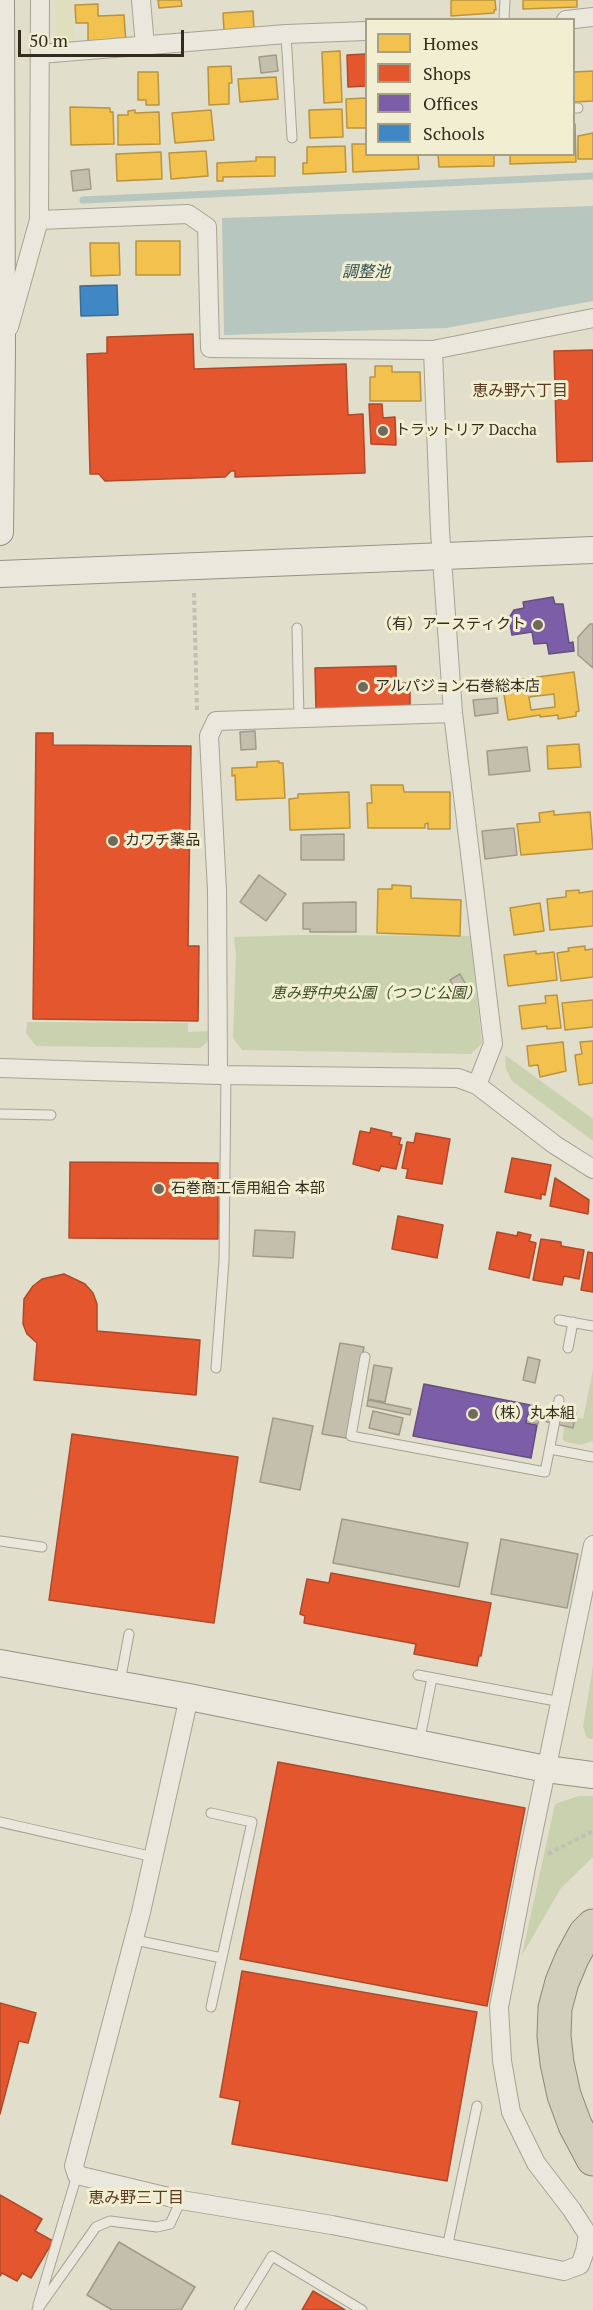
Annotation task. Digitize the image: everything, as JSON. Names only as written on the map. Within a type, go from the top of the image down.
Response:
[{"type":"highway","points":[[593,1926],[585,1934],[562,1982],[555,2008],[554,2036],[564,2095],[575,2125],[593,2159]]},
{"type":"highway","points":[[593,1965],[581,1990],[575,2038],[578,2070],[585,2099],[593,2116]]},
{"type":"street","points":[[0,532],[2,0]]},
{"type":"street","points":[[2,349],[39,220],[40,0]]},
{"type":"street","points":[[141,0],[145,46]]},
{"type":"street","points":[[575,19],[593,17]]},
{"type":"street","points":[[40,54],[286,34],[365,31]]},
{"type":"street","points":[[39,220],[188,214],[207,227],[210,348],[432,350],[593,318]]},
{"type":"street","points":[[432,350],[453,713],[493,1044],[477,1084]]},
{"type":"street","points":[[0,574],[593,550]]},
{"type":"street","points":[[222,1075],[217,891],[208,736],[216,721],[453,713]]},
{"type":"street","points":[[0,1068],[222,1075],[458,1078],[477,1084],[555,1145],[593,1169]]},
{"type":"street","points":[[189,1697],[135,1940],[74,2166],[77,2175],[181,2200],[564,2271],[580,2265],[590,2240],[573,2210],[536,2163],[511,2112],[502,2061],[500,2007],[546,1769],[561,1702],[586,1617],[593,1545]]},
{"type":"street","points":[[0,1663],[189,1697],[546,1769],[593,1775]]},
{"type":"lane","points":[[504,18],[505,0]]},
{"type":"lane","points":[[286,34],[292,138]]},
{"type":"lane","points":[[297,628],[299,718]]},
{"type":"lane","points":[[216,1368],[224,1261],[222,1075]]},
{"type":"lane","points":[[0,1114],[51,1115]]},
{"type":"lane","points":[[559,1320],[593,1326]]},
{"type":"lane","points":[[568,1348],[573,1322]]},
{"type":"lane","points":[[365,1357],[351,1436],[545,1472],[559,1400]]},
{"type":"lane","points":[[550,1449],[593,1457]]},
{"type":"lane","points":[[0,1541],[42,1547]]},
{"type":"lane","points":[[119,1685],[129,1634]]},
{"type":"lane","points":[[418,1675],[561,1702]]},
{"type":"lane","points":[[419,1743],[432,1678]]},
{"type":"lane","points":[[211,1813],[252,1822],[211,2007]]},
{"type":"lane","points":[[0,1822],[154,1857]]},
{"type":"lane","points":[[135,1940],[222,1958]]},
{"type":"lane","points":[[447,2248],[477,2106]]},
{"type":"lane","points":[[37,2310],[77,2175]]},
{"type":"lane","points":[[37,2310],[96,2227],[110,2222],[157,2227],[170,2224],[181,2200]]},
{"type":"lane","points":[[239,2310],[272,2256],[362,2310]]},
{"type":"path","points":[[194,593],[198,718]]},
{"type":"path","points":[[543,1857],[593,1831]]},
{"type":"green space","points":[[55,0],[71,0],[75,41],[55,40]]},
{"type":"green space","name":"恵み野中央公園（つつじ公園）","points":[[470,936],[482,1043],[471,1054],[242,1050],[233,1038],[236,955],[234,937]]},
{"type":"green space","points":[[27,1022],[188,1023],[188,1032],[212,1031],[211,1039],[200,1048],[36,1046],[26,1033]]},
{"type":"green space","points":[[505,1055],[593,1119],[593,1141],[512,1081],[506,1069]]},
{"type":"green space","points":[[593,1370],[593,1441],[580,1445],[566,1442],[563,1436],[566,1415],[583,1419]]},
{"type":"green space","points":[[593,1666],[593,1739],[587,1738],[583,1727]]},
{"type":"green space","points":[[579,1796],[593,1796],[593,1857],[561,1888],[522,1955],[555,1804]]},
{"type":"water","name":"調整池","points":[[593,206],[593,301],[446,328],[224,335],[222,218]]},
{"type":"building: Homes","points":[[158,0],[181,0],[182,6],[159,8]]},
{"type":"building: Homes","points":[[495,0],[496,10],[494,13],[451,16],[451,1]]},
{"type":"building: Homes","points":[[523,0],[577,0],[577,7],[523,9]]},
{"type":"building: Homes","points":[[98,4],[98,16],[124,15],[126,44],[88,42],[88,23],[76,23],[75,5]]},
{"type":"building: Homes","points":[[253,11],[254,29],[224,31],[223,13]]},
{"type":"building: Homes","points":[[340,51],[342,102],[324,103],[322,52]]},
{"type":"building: Homes","points":[[231,66],[232,83],[229,83],[229,104],[209,105],[208,67]]},
{"type":"building: Homes","points":[[593,71],[593,101],[575,102],[575,72]]},
{"type":"building: Homes","points":[[138,72],[158,72],[159,105],[146,105],[146,100],[138,100]]},
{"type":"building: Homes","points":[[276,77],[278,99],[240,102],[238,79]]},
{"type":"building: Homes","points":[[365,98],[365,128],[347,128],[346,99]]},
{"type":"building: Homes","points":[[70,107],[110,108],[110,112],[113,112],[114,144],[71,145]]},
{"type":"building: Homes","points":[[342,109],[343,137],[310,138],[309,110]]},
{"type":"building: Homes","points":[[135,110],[135,113],[159,112],[160,144],[118,145],[118,115],[128,115],[128,111]]},
{"type":"building: Homes","points":[[211,110],[214,140],[175,143],[172,113]]},
{"type":"building: Homes","points":[[575,124],[576,162],[510,164],[510,156],[575,156]]},
{"type":"building: Homes","points":[[593,133],[593,159],[578,159],[578,136]]},
{"type":"building: Homes","points":[[352,144],[365,144],[365,156],[418,156],[419,169],[353,172]]},
{"type":"building: Homes","points":[[345,146],[346,172],[303,174],[303,163],[307,163],[307,147]]},
{"type":"building: Homes","points":[[206,151],[208,176],[171,179],[169,153]]},
{"type":"building: Homes","points":[[161,152],[162,179],[117,181],[116,154]]},
{"type":"building: Homes","points":[[438,156],[494,156],[494,166],[439,167]]},
{"type":"building: Homes","points":[[256,157],[275,157],[275,176],[223,177],[223,181],[217,181],[217,163],[256,161]]},
{"type":"building: Homes","points":[[136,241],[180,241],[180,275],[136,275]]},
{"type":"building: Homes","points":[[90,243],[119,243],[120,275],[91,276]]},
{"type":"building: Homes","points":[[375,366],[392,366],[392,372],[420,372],[421,401],[370,401],[370,377],[375,377]]},
{"type":"building: Homes","points":[[574,672],[579,711],[576,712],[576,716],[558,719],[558,715],[540,717],[540,715],[508,720],[502,682]],"holes":[[[554,694],[555,707],[531,710],[529,697]]]},
{"type":"building: Homes","points":[[579,744],[581,767],[548,769],[547,746]]},
{"type":"building: Homes","points":[[279,761],[283,763],[285,798],[236,800],[235,775],[232,776],[232,768],[257,767],[257,762]]},
{"type":"building: Homes","points":[[371,785],[403,785],[404,792],[450,792],[450,829],[428,829],[428,823],[425,824],[425,828],[368,828],[367,803],[372,803]]},
{"type":"building: Homes","points":[[349,792],[350,828],[290,830],[289,799],[298,798],[298,794]]},
{"type":"building: Homes","points":[[554,811],[554,815],[590,812],[593,849],[521,855],[517,824],[540,822],[539,813]]},
{"type":"building: Homes","points":[[392,885],[411,886],[411,898],[461,900],[460,936],[377,933],[378,889],[392,889]]},
{"type":"building: Homes","points":[[579,890],[579,893],[593,891],[593,926],[550,930],[547,899],[566,897],[566,891]]},
{"type":"building: Homes","points":[[540,903],[544,931],[514,935],[510,908]]},
{"type":"building: Homes","points":[[585,946],[585,950],[593,949],[593,977],[561,981],[557,953],[569,951],[568,948]]},
{"type":"building: Homes","points":[[536,951],[536,954],[554,952],[557,980],[508,986],[504,955]]},
{"type":"building: Homes","points":[[557,995],[561,1028],[547,1029],[547,1026],[522,1029],[519,1006],[546,1003],[545,996]]},
{"type":"building: Homes","points":[[593,1000],[593,1027],[565,1030],[562,1003]]},
{"type":"building: Homes","points":[[593,1041],[593,1083],[579,1085],[575,1055],[582,1054],[580,1042]]},
{"type":"building: Homes","points":[[563,1042],[566,1071],[540,1077],[538,1065],[529,1066],[527,1046]]},
{"type":"building: Shops","points":[[365,54],[365,86],[348,87],[347,55]]},
{"type":"building: Shops","points":[[193,334],[194,369],[346,364],[348,415],[363,414],[365,473],[235,477],[235,471],[231,471],[225,477],[105,481],[99,474],[90,474],[87,354],[107,353],[107,337]]},
{"type":"building: Shops","points":[[593,350],[593,461],[557,462],[554,351]]},
{"type":"building: Shops","name":"トラットリア Daccha","points":[[369,404],[382,404],[383,418],[395,417],[396,445],[371,444]]},
{"type":"building: Shops","name":"アルパジョン石巻総本店","points":[[396,666],[396,683],[410,683],[410,705],[316,709],[315,668]]},
{"type":"building: Shops","points":[[36,733],[53,733],[53,745],[191,746],[188,946],[199,946],[198,1021],[33,1019]]},
{"type":"building: Shops","points":[[371,1128],[392,1133],[391,1136],[401,1138],[399,1144],[402,1145],[396,1169],[381,1166],[379,1171],[353,1164],[360,1131],[370,1133]]},
{"type":"building: Shops","points":[[416,1133],[450,1139],[442,1184],[406,1178],[408,1169],[402,1168],[407,1142],[414,1143]]},
{"type":"building: Shops","points":[[512,1158],[551,1165],[545,1195],[541,1194],[541,1199],[505,1192]]},
{"type":"building: Shops","points":[[70,1162],[218,1163],[218,1239],[69,1238]]},
{"type":"building: Shops","points":[[555,1178],[589,1200],[588,1214],[550,1206]]},
{"type":"building: Shops","points":[[398,1216],[443,1225],[437,1258],[392,1249]]},
{"type":"building: Shops","points":[[497,1232],[517,1236],[518,1232],[531,1235],[529,1241],[536,1243],[529,1278],[489,1269]]},
{"type":"building: Shops","points":[[541,1239],[561,1242],[561,1246],[584,1250],[579,1279],[564,1276],[562,1285],[533,1280]]},
{"type":"building: Shops","points":[[588,1252],[593,1253],[593,1292],[581,1290]]},
{"type":"building: Shops","points":[[64,1274],[85,1284],[93,1293],[97,1304],[97,1331],[200,1340],[196,1395],[34,1380],[37,1343],[27,1334],[23,1324],[24,1299],[33,1286],[42,1279]]},
{"type":"building: Shops","points":[[72,1434],[238,1457],[214,1623],[49,1600]]},
{"type":"building: Shops","points":[[331,1573],[491,1603],[477,1666],[414,1654],[416,1644],[304,1623],[305,1616],[300,1614],[307,1579],[329,1583]]},
{"type":"building: Shops","points":[[278,1762],[525,1808],[487,2006],[240,1959]]},
{"type":"building: Shops","points":[[242,1971],[477,2012],[447,2181],[232,2144],[240,2101],[220,2097]]},
{"type":"building: Shops","points":[[0,2003],[36,2013],[28,2043],[19,2041],[0,2114]]},
{"type":"building: Shops","points":[[0,2195],[42,2219],[35,2231],[53,2241],[31,2278],[22,2273],[17,2281],[2,2273],[0,2276]]},
{"type":"building: Shops","points":[[313,2291],[345,2310],[302,2310]]},
{"type":"building: Offices","name":"（有）アースティクト","points":[[553,597],[555,604],[563,604],[569,643],[573,642],[574,651],[549,654],[547,643],[534,644],[532,632],[512,635],[509,618],[514,610],[524,608],[523,602]]},
{"type":"building: Offices","name":"（株）丸本組","points":[[424,1384],[530,1405],[526,1423],[537,1425],[531,1458],[413,1436]]},
{"type":"building: Schools","points":[[117,285],[118,315],[81,316],[80,286]]},
{"type":"building: Other","points":[[276,55],[278,71],[261,73],[259,57]]},
{"type":"building: Other","points":[[89,169],[91,189],[73,191],[71,171]]},
{"type":"building: Other","points":[[590,624],[593,624],[593,668],[578,655],[578,637]]},
{"type":"building: Other","points":[[497,698],[498,713],[475,716],[473,700]]},
{"type":"building: Other","points":[[255,731],[256,749],[241,750],[240,732]]},
{"type":"building: Other","points":[[527,747],[530,771],[489,775],[487,751]]},
{"type":"building: Other","points":[[514,828],[517,855],[485,859],[482,831]]},
{"type":"building: Other","points":[[344,834],[344,860],[301,860],[301,835]]},
{"type":"building: Other","points":[[259,875],[286,894],[266,921],[240,902]]},
{"type":"building: Other","points":[[356,902],[356,932],[310,932],[310,929],[303,929],[303,903]]},
{"type":"building: Other","points":[[460,974],[470,992],[460,998],[450,980]]},
{"type":"building: Other","points":[[255,1230],[295,1232],[293,1258],[253,1256]]},
{"type":"building: Other","points":[[340,1343],[364,1347],[346,1438],[322,1434]]},
{"type":"building: Other","points":[[528,1357],[540,1360],[535,1383],[523,1380]]},
{"type":"building: Other","points":[[374,1365],[392,1368],[385,1402],[368,1399]]},
{"type":"building: Other","points":[[368,1400],[411,1409],[410,1415],[367,1406]]},
{"type":"building: Other","points":[[532,1405],[576,1413],[573,1428],[539,1420],[538,1424],[528,1422]]},
{"type":"building: Other","points":[[373,1411],[403,1418],[399,1435],[369,1428]]},
{"type":"building: Other","points":[[273,1418],[313,1426],[300,1490],[260,1482]]},
{"type":"building: Other","points":[[342,1519],[468,1543],[459,1587],[333,1563]]},
{"type":"building: Other","points":[[501,1539],[578,1554],[567,1608],[491,1594]]},
{"type":"building: Other","points":[[119,2242],[195,2287],[181,2310],[112,2310],[87,2295]]},
{"type":"waterway","points":[[83,200],[593,176]]},
{"type":"place","name":"トラットリア Daccha","points":[[383,431]]},
{"type":"place","name":"（有）アースティクト","points":[[538,625]]},
{"type":"place","name":"アルパジョン石巻総本店","points":[[363,687]]},
{"type":"place","name":"カワチ薬品","points":[[113,841]]},
{"type":"place","name":"石巻商工信用組合 本部","points":[[159,1189]]},
{"type":"place","name":"（株）丸本組","points":[[473,1414]]},
{"type":"district","name":"恵み野六丁目","points":[[520,391]]},
{"type":"district","name":"恵み野三丁目","points":[[136,2198]]}]
